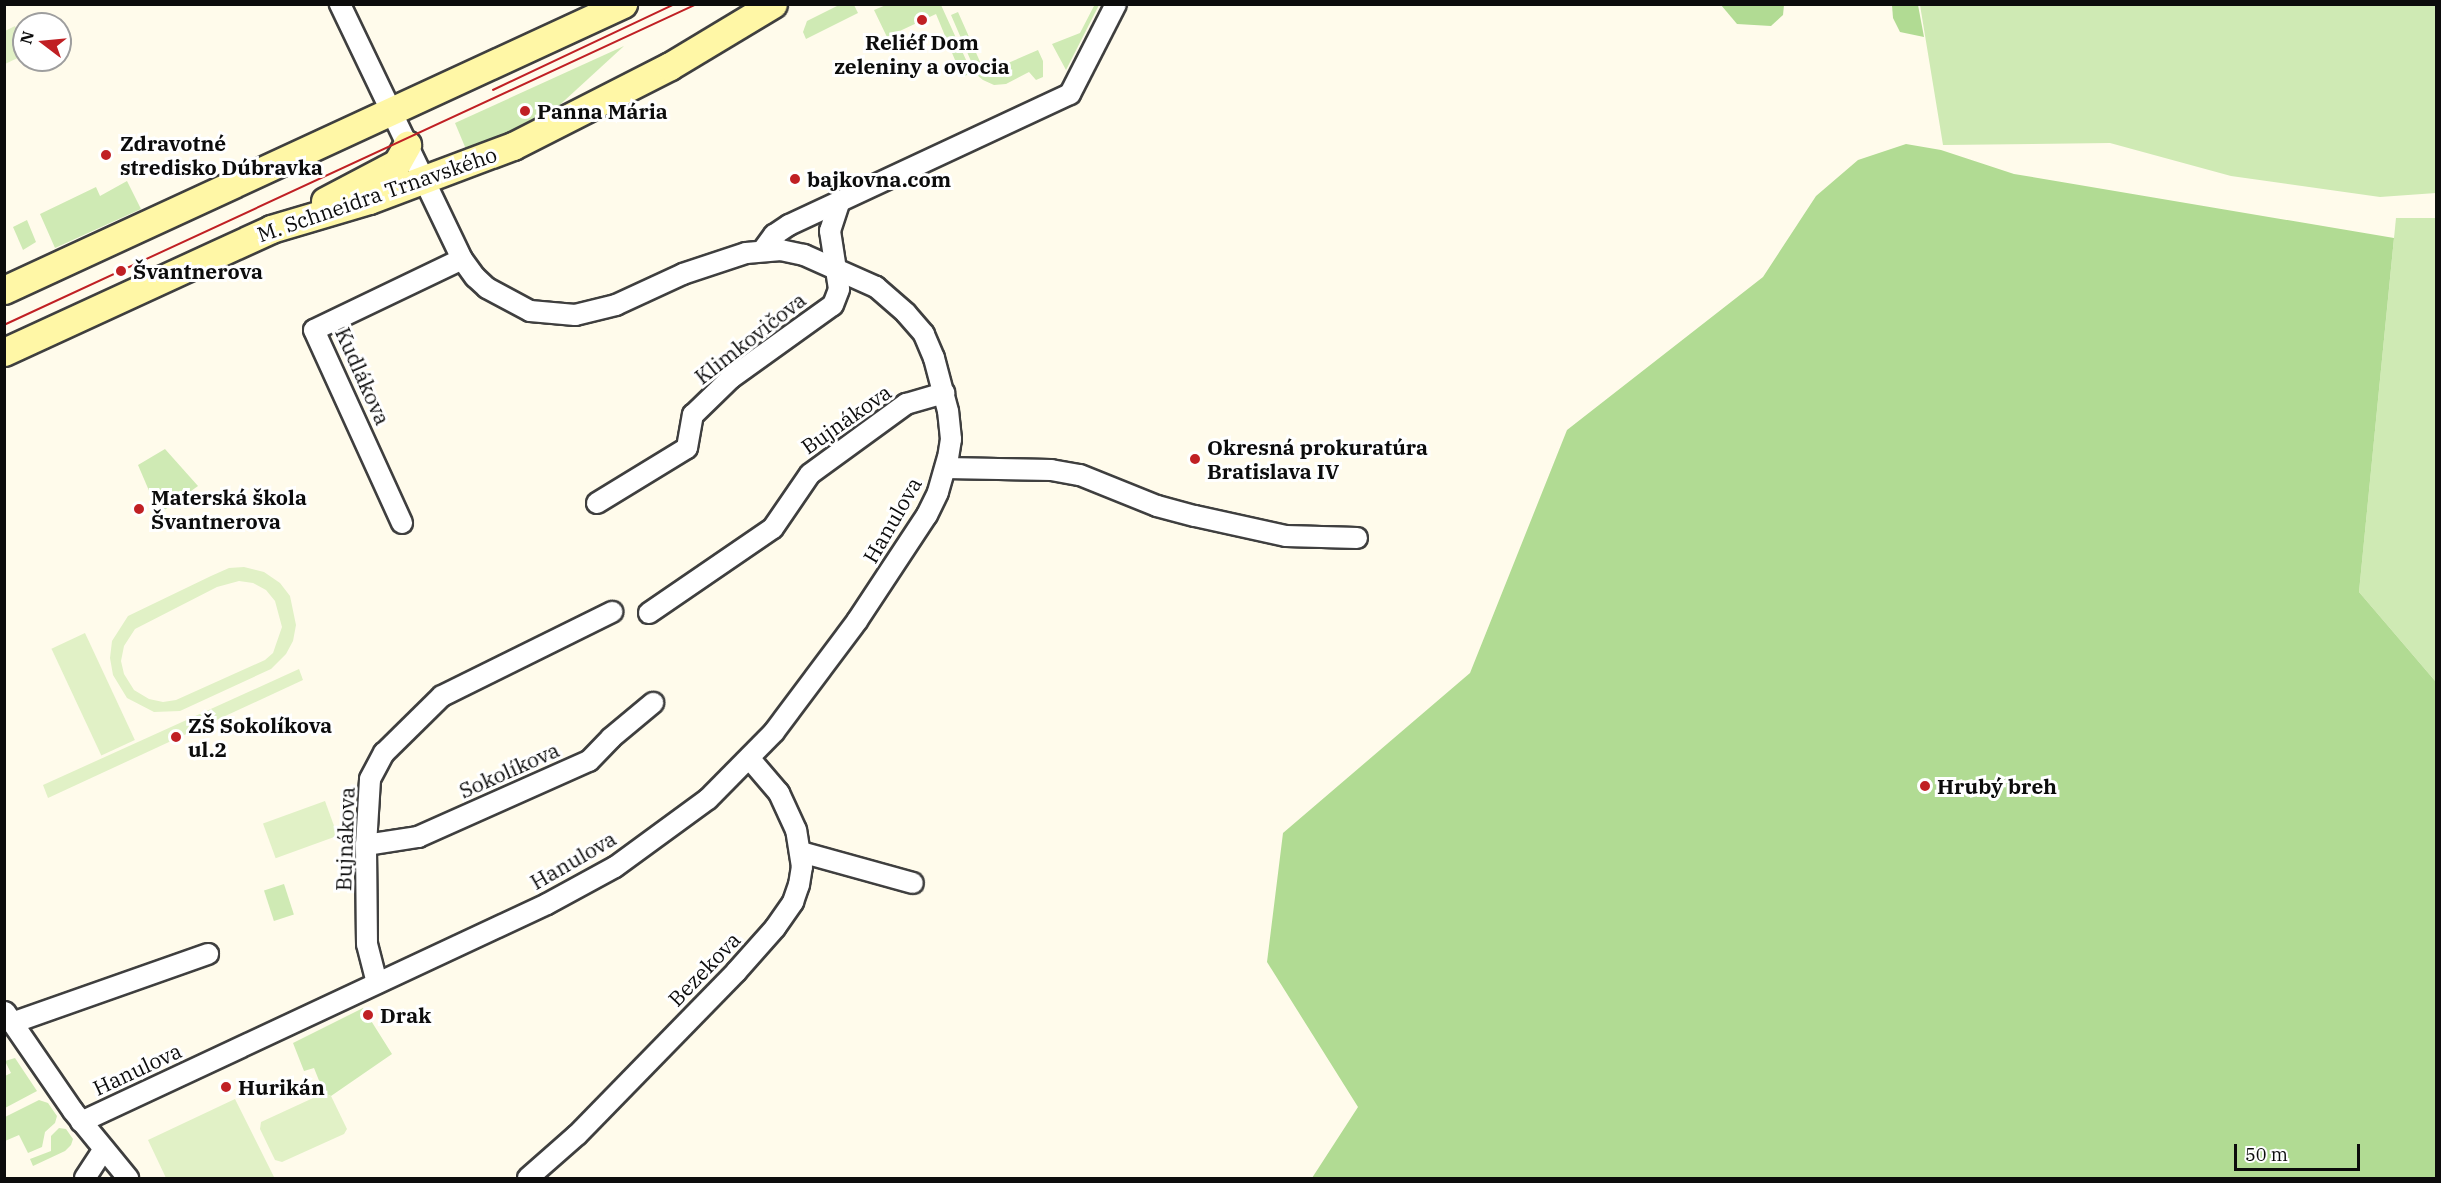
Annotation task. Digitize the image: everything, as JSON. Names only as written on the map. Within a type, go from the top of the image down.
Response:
[{"type":"main road","points":[[4,290],[624,4]]},
{"type":"main road","name":"M. Schneidra Trnavského","points":[[4,352],[271,229],[424,181],[554,127],[670,66],[773,4]]},
{"type":"main road","points":[[271,229],[397,163],[406,145]]},
{"type":"street","name":"Hanulova","points":[[81,1122],[547,904],[615,867],[708,799],[749,758],[797,704],[907,547],[931,507],[946,468],[951,439],[944,393],[924,334],[906,313],[876,287],[804,255],[781,250],[764,250],[683,274],[616,305],[575,315],[530,310],[506,300],[480,283],[462,259],[340,4]]},
{"type":"street","points":[[764,250],[774,235],[789,225],[1070,94],[1116,4]]},
{"type":"street","name":"Klimkovičova","points":[[597,503],[687,448],[693,415],[700,407],[731,378],[833,305],[839,289],[830,231],[839,203]]},
{"type":"street","name":"Kudlákova","points":[[402,523],[314,330],[462,259]]},
{"type":"street","name":"Bujnákova","points":[[649,613],[773,528],[810,474],[906,404],[944,393]]},
{"type":"street","name":"Hanulova","points":[[946,468],[1051,470],[1080,475],[1157,506],[1195,516],[1286,536],[1357,538]]},
{"type":"street","name":"Bujnákova","points":[[377,983],[367,944],[366,844],[370,779],[384,753],[442,696],[612,612]]},
{"type":"street","name":"Sokolíkova","points":[[366,844],[418,837],[589,761],[611,738],[653,703]]},
{"type":"street","name":"Bezekova","points":[[528,1179],[577,1135],[760,946],[797,893],[802,867],[796,830],[786,805],[761,769],[749,758]]},
{"type":"street","points":[[801,852],[913,883]]},
{"type":"street","points":[[128,1179],[81,1122],[8,1017],[208,954]]},
{"type":"street","points":[[84,1179],[103,1150]]},
{"type":"green space","points":[[1095,4],[1099,5],[1066,70],[1052,44],[1080,33]]},
{"type":"green space","points":[[839,5],[854,5],[858,13],[806,39],[803,32],[807,21]]},
{"type":"green space","points":[[886,5],[941,5],[972,73],[962,77],[936,14],[887,37],[874,10]]},
{"type":"green space","points":[[1721,5],[1784,5],[1783,15],[1771,26],[1737,24]]},
{"type":"green space","points":[[1892,5],[1918,5],[1924,37],[1900,32],[1893,18]]},
{"type":"green space","points":[[1920,5],[2436,5],[2436,193],[2380,197],[2231,176],[2110,143],[1943,145]]},
{"type":"green space","points":[[958,12],[985,73],[1038,50],[1043,61],[1043,77],[1036,80],[1029,72],[1006,84],[994,85],[983,80],[977,75],[951,15]]},
{"type":"green space","points":[[12,28],[12,61],[5,64],[5,31]]},
{"type":"green space","points":[[624,46],[540,123],[468,154],[455,123]]},
{"type":"green space","points":[[1906,144],[1941,150],[2014,174],[2394,238],[2359,592],[2436,682],[2436,1178],[1312,1178],[1358,1107],[1267,962],[1283,833],[1470,673],[1567,430],[1763,277],[1816,196],[1858,160]]},
{"type":"green space","points":[[127,181],[141,209],[55,248],[40,214],[96,187],[100,196]]},
{"type":"green space","points":[[2396,218],[2436,218],[2436,682],[2359,592]]},
{"type":"green space","points":[[27,220],[36,242],[23,250],[13,227]]},
{"type":"green space","points":[[165,449],[198,486],[159,514],[138,465]]},
{"type":"green space","points":[[244,567],[264,572],[280,583],[290,596],[296,625],[293,641],[286,654],[271,669],[180,711],[154,712],[127,698],[113,675],[110,658],[112,641],[128,616],[229,568]],"holes":[[[239,581],[253,583],[266,590],[275,601],[282,627],[273,653],[265,660],[176,700],[163,702],[149,699],[134,690],[124,674],[121,661],[124,646],[135,629],[217,587]]]},
{"type":"green space","points":[[85,633],[135,740],[101,756],[51,649]]},
{"type":"green space","points":[[299,669],[303,680],[48,798],[43,785]]},
{"type":"green space","points":[[325,801],[338,836],[276,858],[263,824]]},
{"type":"green space","points":[[284,884],[294,914],[274,921],[264,890]]},
{"type":"green space","points":[[363,1008],[392,1054],[331,1096],[324,1093],[314,1068],[304,1071],[293,1043]]},
{"type":"green space","points":[[15,1058],[37,1091],[5,1108],[5,1076],[11,1073],[5,1061]]},
{"type":"green space","points":[[324,1093],[331,1096],[347,1129],[344,1134],[282,1162],[275,1160],[260,1129],[261,1122]]},
{"type":"green space","points":[[235,1099],[274,1177],[166,1178],[148,1140]]},
{"type":"green space","points":[[39,1100],[48,1103],[57,1116],[55,1123],[45,1132],[42,1147],[28,1153],[19,1135],[5,1141],[5,1117]]},
{"type":"green space","points":[[59,1128],[66,1129],[73,1139],[71,1145],[65,1151],[33,1166],[30,1159],[51,1151],[51,1136]]},
{"type":"tram line","points":[[493,90],[675,4]]},
{"type":"tram line","points":[[4,325],[697,4]]},
{"type":"place","name":"Reliéf Dom zeleniny a ovocia","points":[[922,20]]},
{"type":"place","name":"Panna Mária","points":[[525,111]]},
{"type":"place","name":"Zdravotné stredisko Dúbravka","points":[[106,155]]},
{"type":"place","name":"bajkovna.com","points":[[795,179]]},
{"type":"place","name":"Švantnerova","points":[[121,271]]},
{"type":"place","name":"Okresná prokuratúra Bratislava IV","points":[[1195,459]]},
{"type":"place","name":"Materská škola Švantnerova","points":[[139,509]]},
{"type":"place","name":"ZŠ Sokolíkova ul.2","points":[[176,737]]},
{"type":"place","name":"Hrubý breh","points":[[1925,786]]},
{"type":"place","name":"Drak","points":[[368,1015]]},
{"type":"place","name":"Hurikán","points":[[226,1087]]}]
